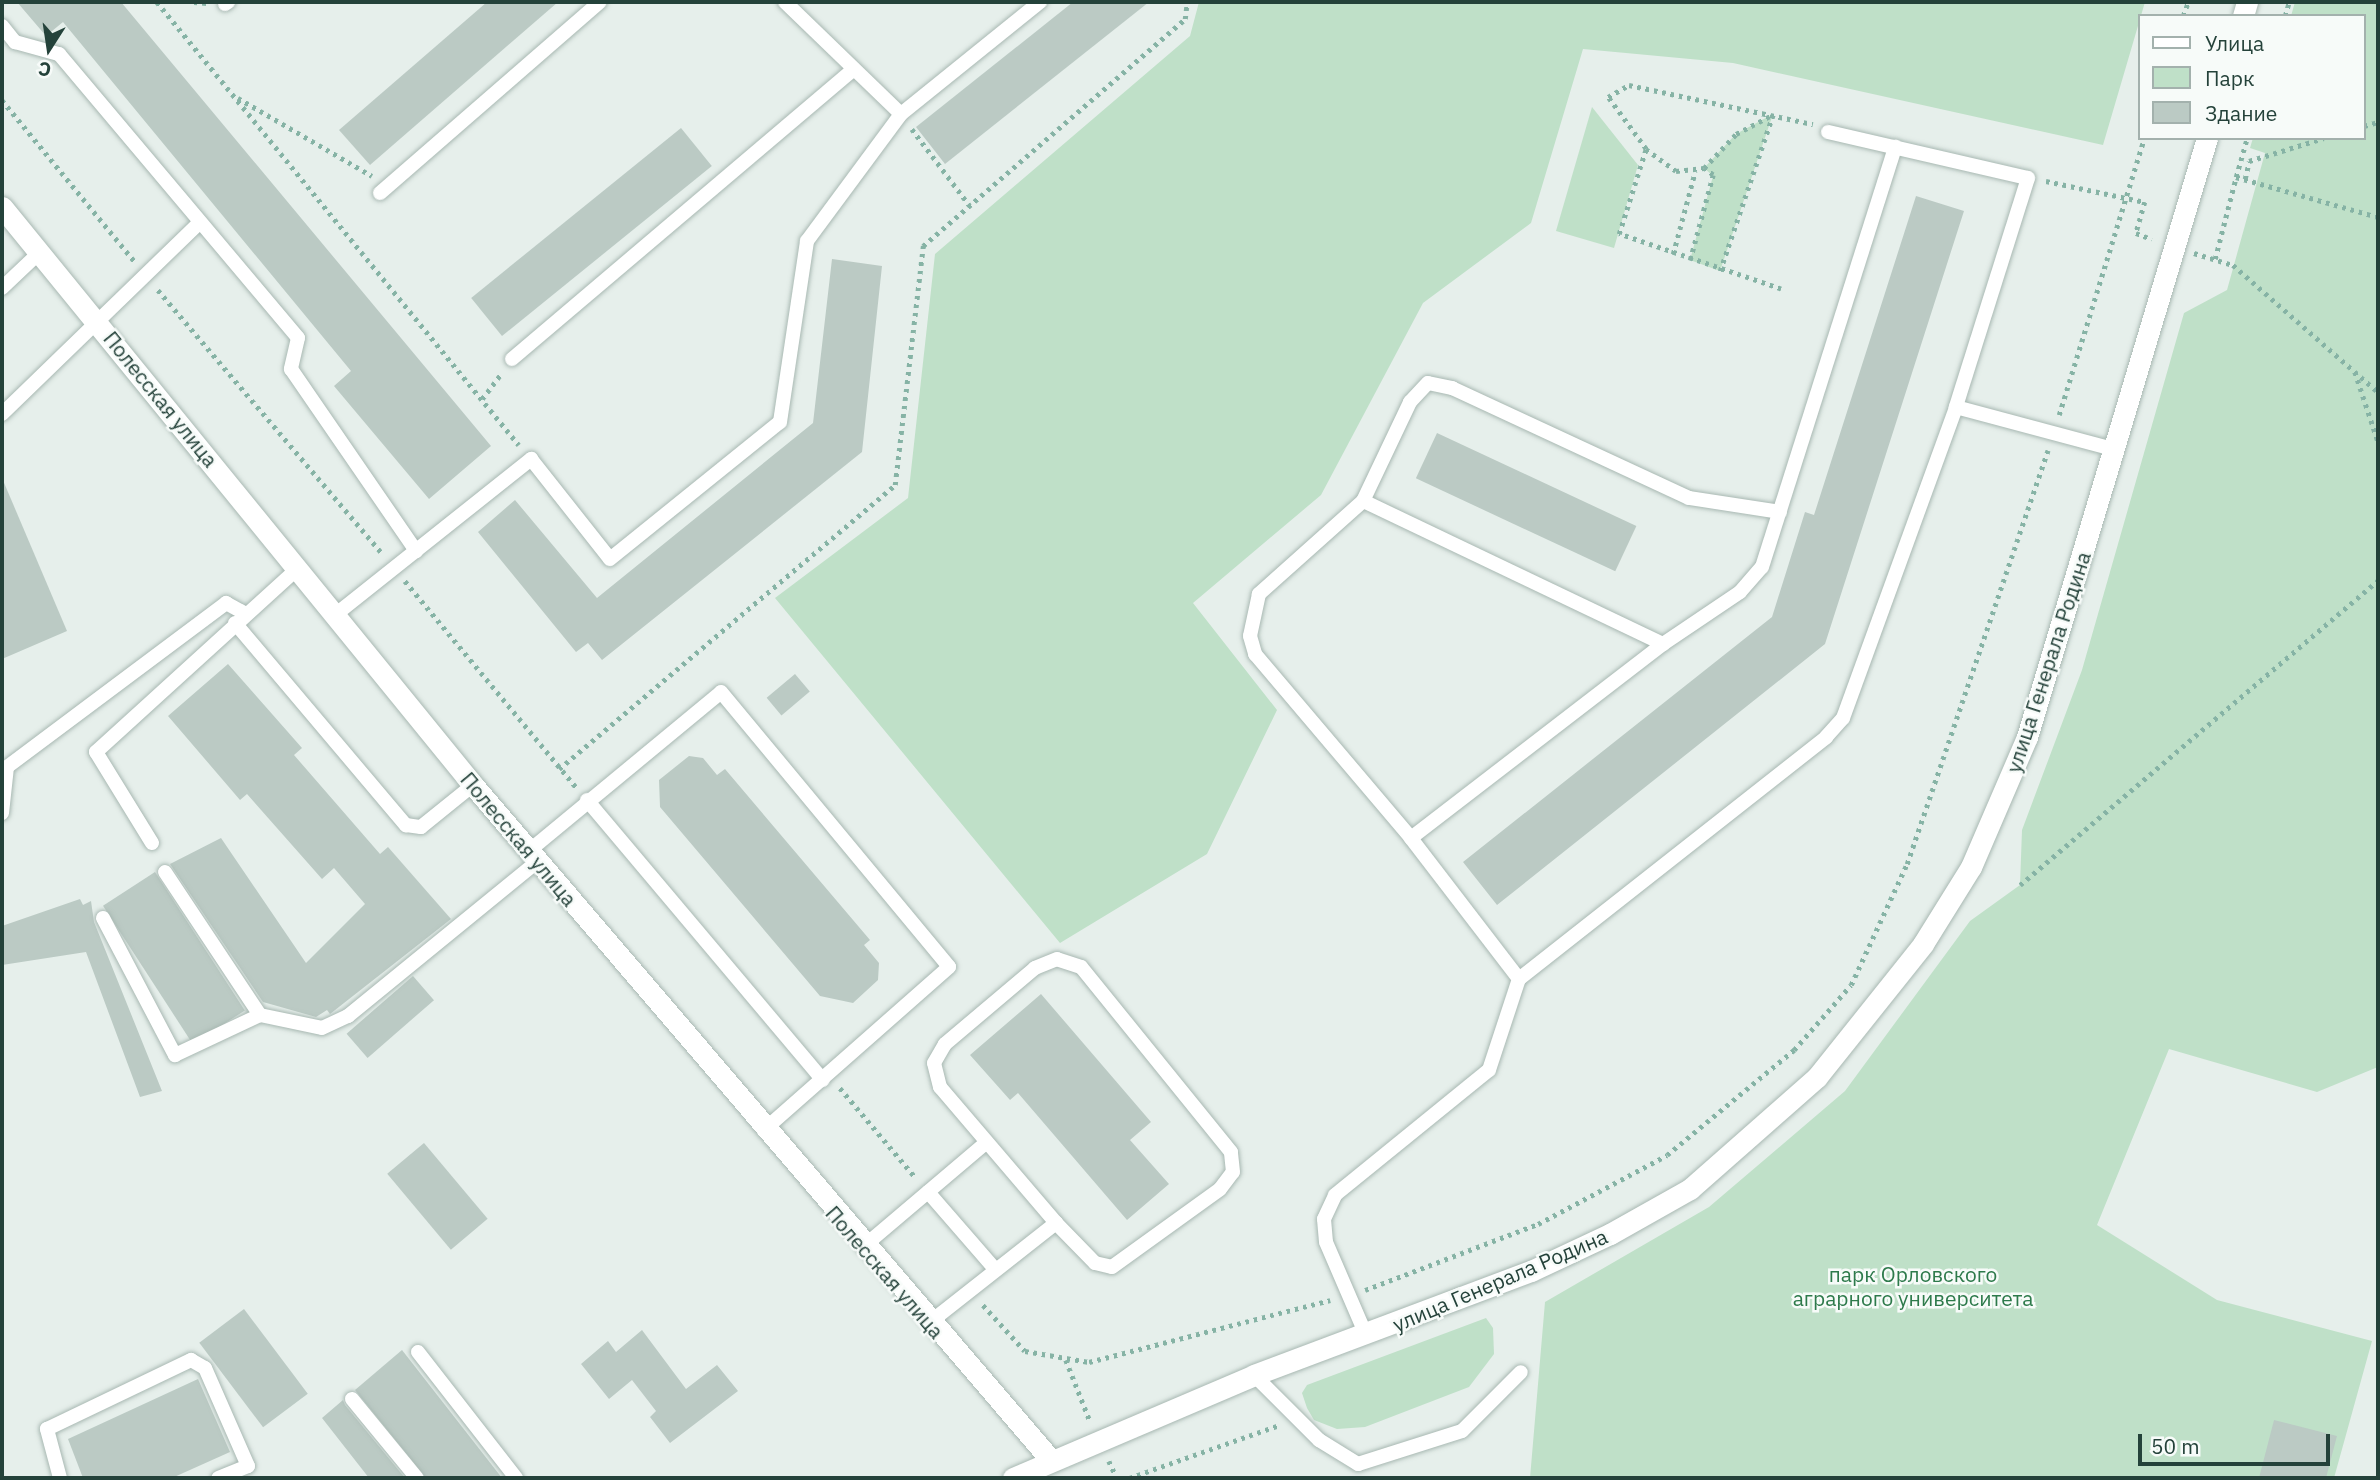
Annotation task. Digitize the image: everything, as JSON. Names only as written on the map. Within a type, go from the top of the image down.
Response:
[{"type":"main road","name":"улица Генерала Родина","points":[[1013,1478],[1050,1459],[1254,1375],[1531,1271],[1690,1189],[1817,1077],[1923,944],[1971,867],[2028,737],[2116,450],[2206,140]]},
{"type":"main road","name":"Полесская улица","points":[[2,207],[96,318],[473,785],[863,1247],[1050,1459]]},
{"type":"lane","points":[[384,189],[600,2]]},
{"type":"lane","points":[[785,2],[901,114]]},
{"type":"lane","points":[[335,615],[531,459],[610,559],[779,422],[807,241],[901,114],[1040,2]]},
{"type":"lane","points":[[2,26],[15,43],[59,54],[198,224],[298,338],[291,369],[416,551]]},
{"type":"lane","points":[[512,359],[854,69]]},
{"type":"lane","points":[[1366,1335],[1326,1242],[1324,1219],[1335,1195],[1489,1070],[1519,979],[1826,737],[1843,718],[1956,407],[2028,177],[1828,132]]},
{"type":"lane","points":[[1410,838],[1663,644],[1740,592],[1762,567],[1895,147]]},
{"type":"lane","points":[[2,414],[22,390],[96,318],[198,224]]},
{"type":"lane","points":[[2,288],[40,252]]},
{"type":"lane","points":[[1519,979],[1410,838],[1255,654],[1250,636],[1259,594],[1363,501],[1410,402],[1428,383],[1452,388],[1689,498],[1780,512]]},
{"type":"lane","points":[[2,397],[22,390]]},
{"type":"lane","points":[[1956,407],[2116,450]]},
{"type":"lane","points":[[1363,501],[1663,644]]},
{"type":"lane","points":[[152,843],[96,752],[240,618],[297,569]]},
{"type":"lane","points":[[2,813],[7,767],[226,603],[406,825],[421,827],[473,785]]},
{"type":"lane","points":[[103,918],[175,1055],[260,1015],[322,1028],[348,1016],[533,856],[587,800],[721,692],[949,967],[764,1130]]},
{"type":"lane","points":[[587,800],[826,1077]]},
{"type":"lane","points":[[165,872],[260,1015]]},
{"type":"lane","points":[[1056,959],[1081,967],[1231,1152],[1233,1172],[1220,1189],[1112,1267],[1095,1263],[1056,1223],[940,1087],[934,1063],[944,1044],[1035,968],[1056,959]]},
{"type":"lane","points":[[863,1247],[987,1142]]},
{"type":"lane","points":[[928,1192],[995,1269]]},
{"type":"lane","points":[[929,1323],[1056,1223]]},
{"type":"lane","points":[[418,1352],[516,1478]]},
{"type":"lane","points":[[60,1478],[47,1429],[191,1360],[205,1368],[248,1466],[218,1478]]},
{"type":"lane","points":[[1254,1375],[1319,1440],[1358,1464],[1462,1431],[1521,1372]]},
{"type":"lane","points":[[352,1399],[416,1478]]},
{"type":"path","points":[[157,2],[531,459]]},
{"type":"path","points":[[559,769],[895,485],[923,246],[1185,19],[1187,2]]},
{"type":"path","points":[[1773,114],[1736,134],[1704,168],[1695,172],[1676,171],[1646,149],[1608,97],[1629,85],[1773,114],[1828,132]]},
{"type":"path","points":[[233,95],[384,189]]},
{"type":"path","points":[[2,100],[587,800]]},
{"type":"path","points":[[901,114],[970,206]]},
{"type":"path","points":[[1720,271],[1773,114]]},
{"type":"path","points":[[969,1290],[1025,1351],[1089,1362],[1347,1296],[1538,1224],[1667,1155],[1794,1050],[1851,985],[1907,864],[2053,435],[2143,140]]},
{"type":"path","points":[[2215,260],[2247,140]]},
{"type":"path","points":[[2245,179],[2249,161],[2317,140]]},
{"type":"path","points":[[1646,149],[1619,234],[1720,271],[1782,289]]},
{"type":"path","points":[[1690,260],[1713,175],[1704,168]]},
{"type":"path","points":[[1673,254],[1695,172]]},
{"type":"path","points":[[2028,177],[2126,194],[2145,202],[2136,233],[2232,265],[2378,392]]},
{"type":"path","points":[[2236,177],[2378,217]]},
{"type":"path","points":[[482,399],[512,359]]},
{"type":"path","points":[[2354,371],[2378,441]]},
{"type":"path","points":[[2020,885],[2378,580]]},
{"type":"path","points":[[826,1077],[928,1192]]},
{"type":"path","points":[[1129,1478],[1298,1419]]},
{"type":"green space","points":[[1199,2],[2145,2],[2141,14],[2138,14],[2138,26],[2103,145],[1733,63],[1583,49],[1531,223],[1423,303],[1321,495],[1193,603],[1277,710],[1207,854],[1060,943],[775,598],[908,498],[935,254],[1190,36]]},
{"type":"green space","name":"парк Орловского аграрного университета","points":[[2295,2],[2378,2],[2378,1067],[2317,1092],[2169,1049],[2097,1225],[2217,1300],[2372,1341],[2334,1478],[1530,1478],[1545,1302],[1709,1207],[1845,1091],[1970,921],[2020,885],[2022,830],[2082,670],[2184,313],[2227,290],[2265,153],[2250,148],[2252,140],[2366,140],[2366,14],[2292,14]]},
{"type":"green space","points":[[1592,107],[1638,165],[1614,248],[1556,231]]},
{"type":"green space","points":[[1773,114],[1720,271],[1690,260],[1713,176],[1704,168],[1736,134]]},
{"type":"green space","points":[[1486,1318],[1493,1328],[1494,1354],[1469,1387],[1365,1427],[1337,1429],[1314,1420],[1307,1408],[1302,1393],[1307,1385]]},
{"type":"building","points":[[17,2],[121,2],[491,446],[429,499],[334,386],[351,371],[63,22],[46,36]]},
{"type":"building","points":[[487,2],[558,2],[370,165],[339,130]]},
{"type":"building","points":[[1073,2],[1149,2],[945,164],[916,127]]},
{"type":"building","points":[[681,128],[712,166],[502,336],[471,298]]},
{"type":"building","points":[[1916,196],[1964,211],[1825,644],[1497,905],[1463,862],[1772,617],[1805,512],[1814,515]]},
{"type":"building","points":[[832,259],[882,266],[862,452],[602,660],[588,643],[576,652],[478,532],[515,500],[597,598],[813,423]]},
{"type":"building","points":[[1437,433],[1636,526],[1615,571],[1416,478]]},
{"type":"building","points":[[2,478],[67,631],[2,659]]},
{"type":"building","points":[[228,664],[302,748],[294,755],[380,854],[388,847],[451,919],[330,1014],[327,1010],[316,1017],[263,1002],[170,864],[221,838],[306,963],[365,904],[334,868],[322,879],[247,794],[240,800],[168,716]]},
{"type":"building","points":[[795,674],[810,692],[781,715],[767,698]]},
{"type":"building","points":[[689,756],[703,758],[717,775],[725,769],[870,940],[864,945],[879,963],[878,980],[853,1003],[820,996],[660,807],[659,780]]},
{"type":"building","points":[[155,872],[245,1010],[193,1044],[103,906]]},
{"type":"building","points":[[80,899],[83,905],[91,901],[94,922],[162,1091],[140,1097],[86,952],[2,965],[2,926]]},
{"type":"building","points":[[413,976],[434,1000],[368,1058],[347,1034]]},
{"type":"building","points":[[1041,994],[1151,1122],[1130,1140],[1169,1184],[1127,1220],[1018,1093],[1010,1100],[970,1055]]},
{"type":"building","points":[[424,1143],[488,1219],[451,1250],[387,1174]]},
{"type":"building","points":[[244,1309],[308,1394],[263,1427],[199,1343]]},
{"type":"building","points":[[642,1330],[686,1389],[717,1365],[738,1391],[670,1443],[650,1417],[656,1411],[632,1380],[609,1399],[581,1364],[608,1341],[616,1352]]},
{"type":"building","points":[[402,1350],[502,1478],[426,1478],[355,1390]]},
{"type":"building","points":[[198,1379],[230,1452],[172,1478],[83,1478],[68,1439]]},
{"type":"building","points":[[343,1400],[405,1478],[369,1478],[322,1418]]},
{"type":"building","points":[[2274,1420],[2337,1436],[2326,1478],[2259,1478]]}]
